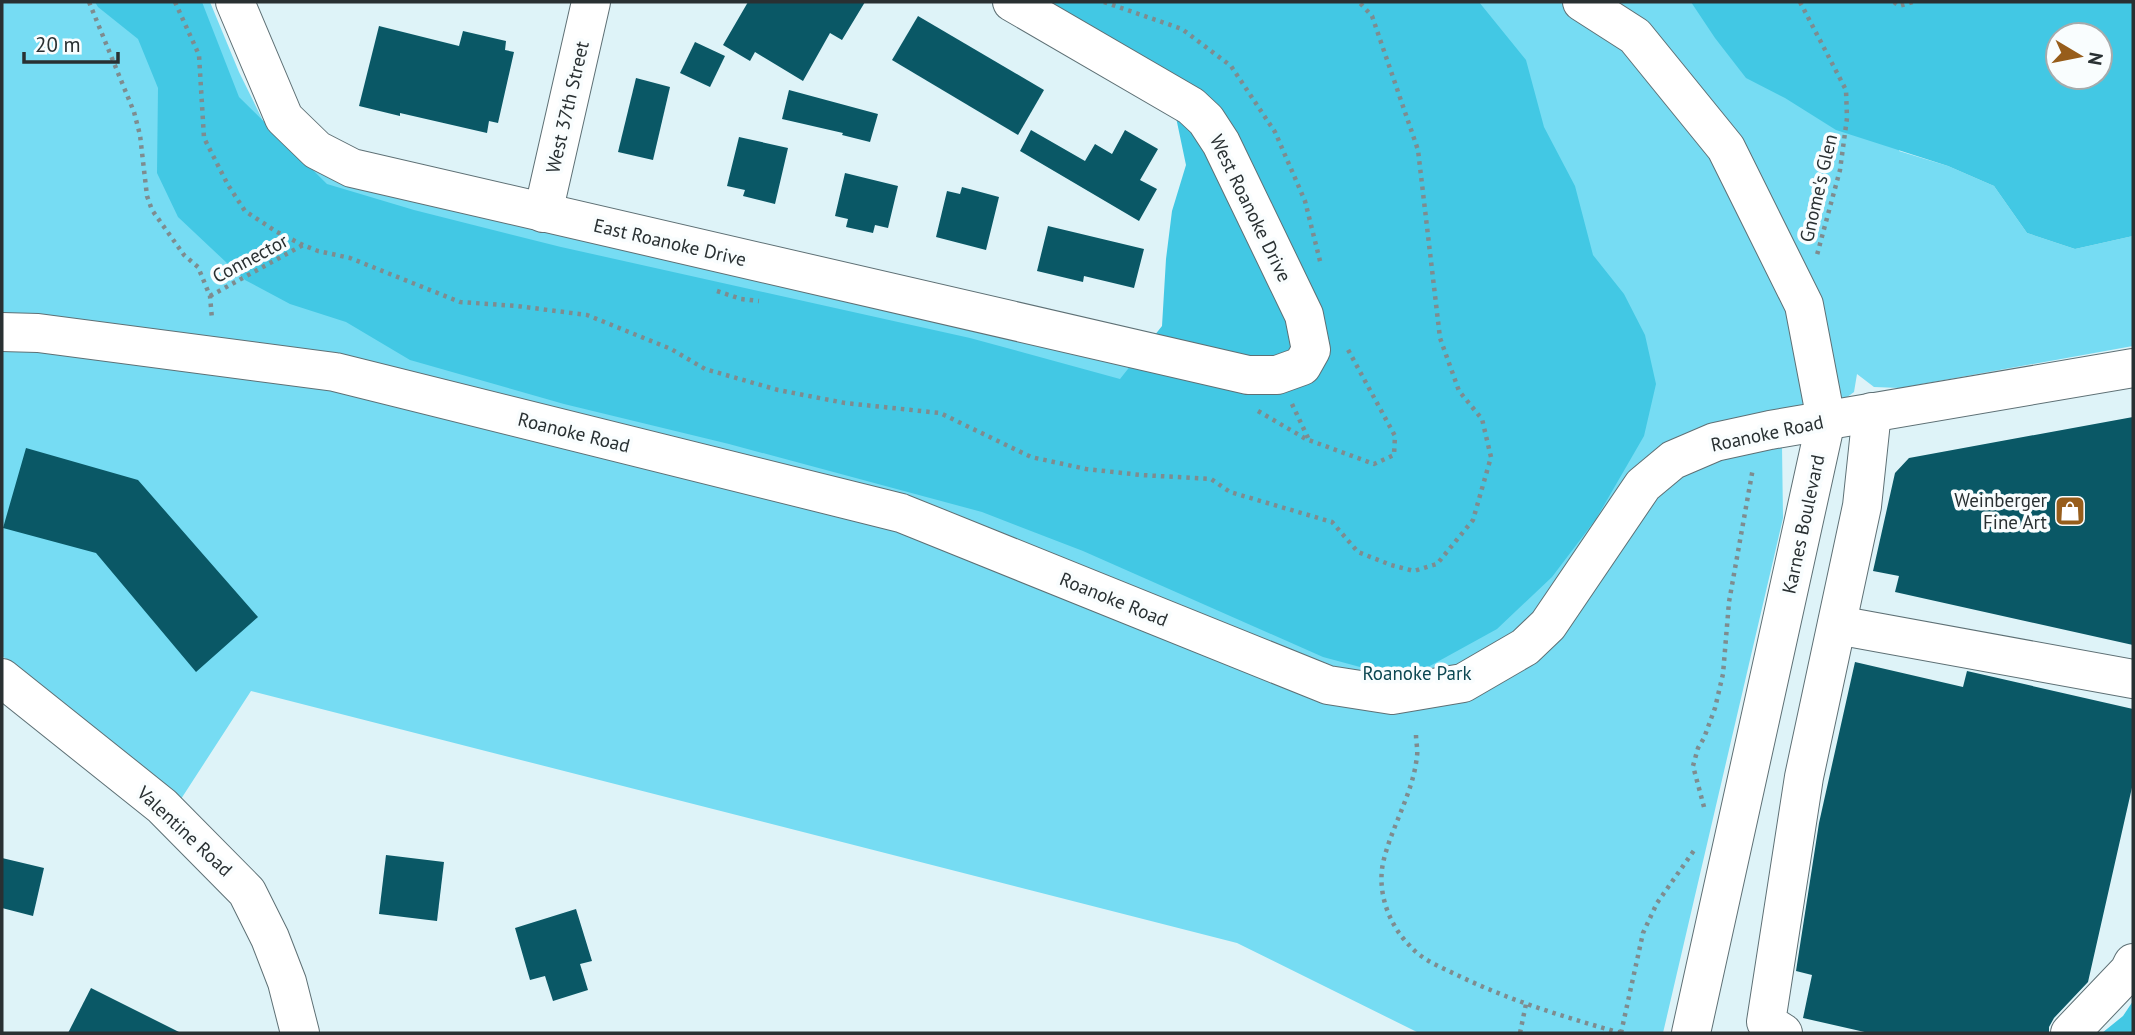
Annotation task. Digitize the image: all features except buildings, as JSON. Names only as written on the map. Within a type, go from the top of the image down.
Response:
[{"type":"street","name":"East Roanoke Drive","points":[[235,2],[284,118],[317,150],[352,168],[1194,363]]},
{"type":"street","name":"West 37th Street","points":[[543,213],[591,2]]},
{"type":"street","name":"West Roanoke Drive","points":[[1012,2],[1191,107],[1206,120],[1220,143],[1304,315],[1311,349],[1302,366],[1277,375],[1248,375],[1194,363]]},
{"type":"street","name":"Karnes Boulevard","points":[[1582,2],[1635,36],[1726,148],[1804,305],[1826,420],[1690,1033]]},
{"type":"street","name":"Roanoke Road","points":[[2,332],[38,333],[335,372],[901,513],[1328,685],[1391,695],[1462,683],[1525,647],[1548,625],[1643,485],[1672,460],[1715,442],[1826,420],[2133,368]]},
{"type":"street","points":[[1783,1033],[1766,1022],[1786,907],[1804,777],[1862,506],[1872,412]]},
{"type":"street","points":[[1836,625],[2133,679]]},
{"type":"street","name":"Valentine Road","points":[[2,678],[162,806],[247,892],[270,938],[287,982],[300,1033]]},
{"type":"street","points":[[2070,1033],[2129,971],[2133,963]]},
{"type":"path","points":[[89,2],[134,112],[140,135],[147,197],[152,211],[184,255],[198,267],[210,296],[212,319]]},
{"type":"path","name":"Gnome's Glen","points":[[1800,2],[1846,90],[1847,118],[1840,170],[1804,305]]},
{"type":"path","points":[[1894,2],[1899,6],[1913,2]]},
{"type":"path","name":"Connector","points":[[210,296],[303,246]]},
{"type":"path","points":[[1307,334],[1336,328],[1395,436],[1394,455],[1374,464]]},
{"type":"path","points":[[1705,813],[1693,766],[1715,708],[1723,674],[1729,602],[1753,465]]},
{"type":"path","points":[[1416,735],[1418,755],[1383,864],[1381,890],[1389,917],[1410,947],[1437,965],[1486,989],[1622,1033],[1643,933],[1657,903],[1701,839]]},
{"type":"path","points":[[1520,1033],[1526,1003]]},
{"type":"green space","name":"Roanoke Park","points":[[2,2],[210,2],[239,72],[268,131],[1223,387],[1228,134],[1032,2],[1926,2],[1899,151],[1948,166],[1994,186],[2027,233],[2075,249],[2133,236],[2133,346],[1900,388],[1874,387],[1857,374],[1854,392],[1782,446],[1783,518],[1663,1033],[1419,1033],[1237,943],[251,691],[181,799],[2,656]]},
{"type":"shaded area","points":[[95,2],[202,2],[239,97],[327,184],[414,210],[561,247],[970,338],[1120,379],[1162,326],[1172,211],[1186,165],[1169,84],[1048,2],[1479,2],[1526,60],[1544,127],[1575,186],[1593,255],[1624,294],[1645,335],[1656,384],[1644,436],[1596,519],[1552,577],[1497,629],[1428,667],[1375,671],[1323,657],[1083,551],[982,512],[729,444],[564,404],[410,360],[346,322],[290,304],[245,280],[178,217],[157,173],[158,88],[138,39]]},
{"type":"shaded area","points":[[1691,2],[2133,2],[2133,236],[2075,249],[2027,233],[1994,186],[1948,166],[1836,130],[1785,98],[1746,78]]},
{"type":"shaded area","points":[[2133,1001],[2133,1033],[2102,1033],[2123,1016]]},
{"type":"place","name":"Weinberger Fine Art","points":[[2070,511]]}]
